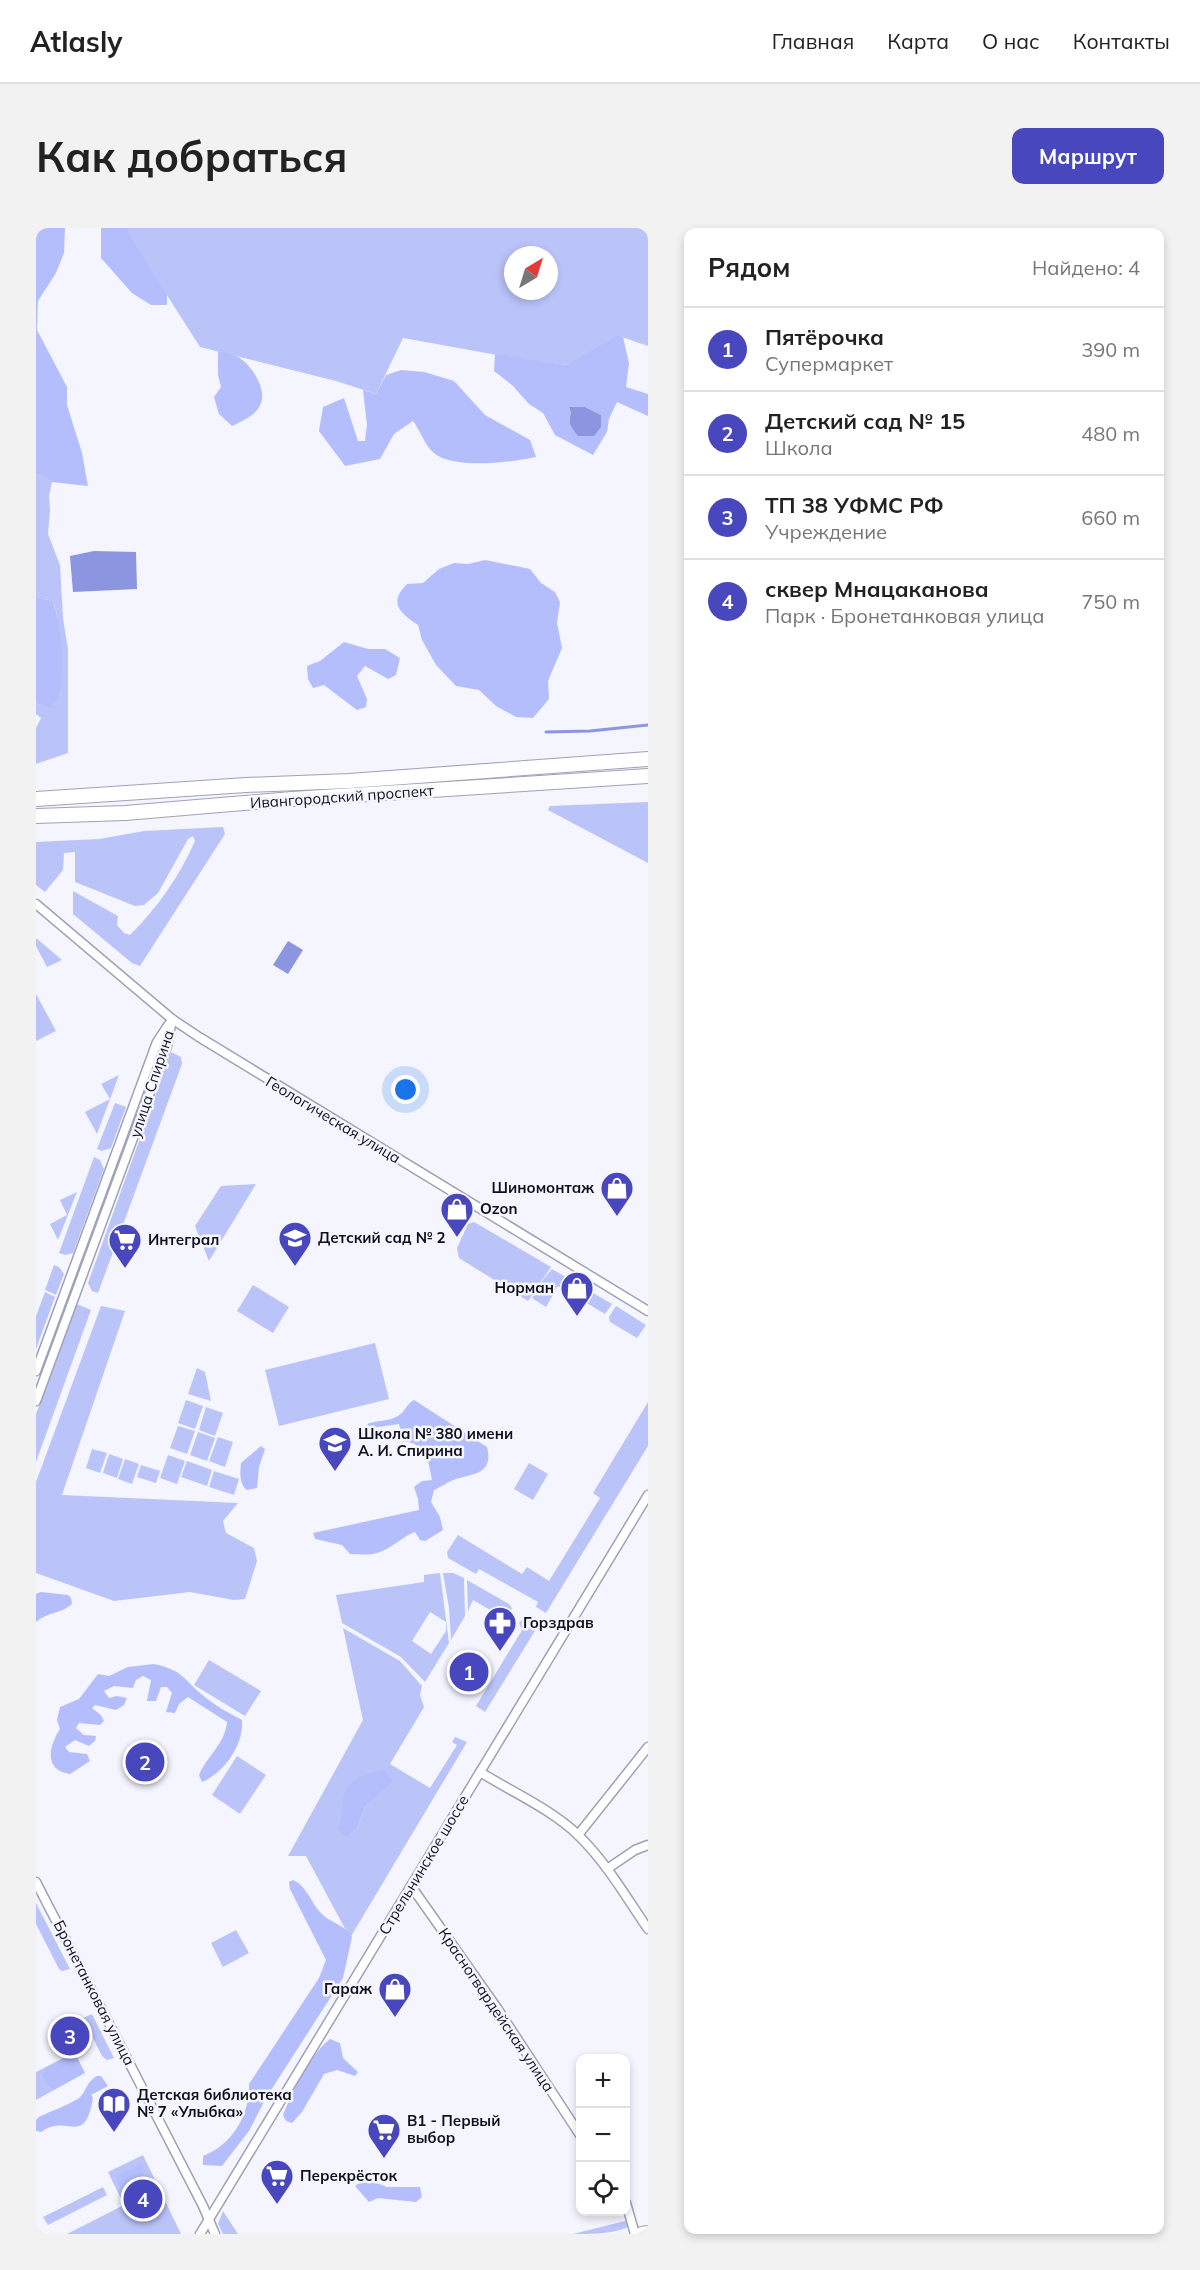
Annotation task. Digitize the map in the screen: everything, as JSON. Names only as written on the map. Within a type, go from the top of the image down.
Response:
[{"type":"main road","name":"Ивангородский проспект","points":[[36,799],[246,785],[349,782],[648,759]]},
{"type":"main road","name":"Ивангородский проспект","points":[[36,816],[125,813],[291,799],[648,776]]},
{"type":"main road","points":[[642,2234],[648,2233]]},
{"type":"street","name":"Геологическая улица","points":[[36,904],[172,1019],[312,1107],[648,1311]]},
{"type":"street","name":"улица Спирина","points":[[36,1371],[157,1042],[172,1019]]},
{"type":"street","name":"улица Спирина","points":[[36,1401],[167,1046],[172,1019]]},
{"type":"street","name":"Стрельнинское шоссе","points":[[200,2234],[648,1495]]},
{"type":"street","points":[[578,1835],[648,1747]]},
{"type":"street","points":[[480,1772],[549,1814],[578,1835],[607,1869],[648,1929]]},
{"type":"street","points":[[607,1869],[635,1850],[648,1845]]},
{"type":"street","name":"Бронетанковая улица","points":[[36,1882],[210,2220],[215,2234]]},
{"type":"street","name":"Красногвардейская улица","points":[[411,1886],[497,2008],[576,2129]]},
{"type":"street","points":[[630,2216],[635,2234]]},
{"type":"shaded area","points":[[36,228],[65,228],[64,253],[56,273],[38,301],[37,330],[67,387],[67,405],[82,453],[88,486],[52,482],[36,473]]},
{"type":"shaded area","points":[[101,228],[128,228],[129,234],[167,295],[167,305],[151,305],[132,293],[101,258]]},
{"type":"shaded area","points":[[128,228],[648,228],[648,346],[616,335],[568,365],[525,360],[403,338],[376,394],[336,381],[200,347],[128,234]]},
{"type":"shaded area","points":[[616,335],[623,337],[629,363],[626,387],[648,394],[648,416],[617,402],[609,419],[607,432],[593,455],[555,435],[543,413],[529,404],[512,385],[494,371],[495,354],[567,365]],"holes":[[[569,407],[585,407],[601,415],[594,436],[584,436],[569,420],[571,413]]]},
{"type":"shaded area","points":[[218,351],[234,355],[247,364],[262,390],[261,403],[256,411],[232,426],[219,414],[214,397],[221,387],[218,375]]},
{"type":"shaded area","points":[[401,370],[424,372],[454,381],[485,415],[530,440],[536,457],[484,463],[455,462],[434,453],[413,421],[394,434],[380,459],[345,466],[319,431],[323,407],[344,398],[358,441],[365,441],[367,425],[363,390],[376,394],[386,375]]},
{"type":"shaded area","points":[[569,407],[585,407],[601,415],[601,427],[594,436],[578,436],[570,423]]},
{"type":"shaded area","points":[[36,473],[52,482],[49,496],[48,534],[60,565],[63,618],[68,649],[68,753],[36,764],[36,728],[41,718],[36,714],[36,703],[50,709],[59,639],[56,612],[52,601],[36,597]]},
{"type":"shaded area","points":[[94,551],[136,552],[137,589],[73,592],[70,556]]},
{"type":"shaded area","points":[[485,560],[530,569],[541,583],[555,592],[560,602],[557,623],[562,648],[548,681],[549,699],[533,718],[516,717],[496,706],[479,690],[456,686],[436,665],[422,640],[418,625],[402,612],[397,602],[401,591],[407,584],[423,583],[439,569],[454,563],[468,564]]},
{"type":"shaded area","points":[[36,597],[52,601],[60,634],[62,677],[58,697],[50,709],[36,703]]},
{"type":"shaded area","points":[[344,642],[368,649],[385,649],[400,658],[396,675],[388,679],[365,666],[357,676],[367,699],[366,707],[357,710],[324,685],[313,688],[308,679],[307,666],[320,661]]},
{"type":"shaded area","points":[[648,802],[648,863],[548,810],[550,806]]},
{"type":"shaded area","points":[[223,827],[225,834],[140,966],[132,963],[73,914],[73,891],[118,916],[117,925],[124,933],[130,935],[150,914],[175,879],[195,841],[193,836],[188,839],[158,893],[144,905],[135,906],[75,882],[75,852],[64,853],[63,870],[45,892],[36,885],[36,842],[99,839],[144,831]]},
{"type":"shaded area","points":[[36,938],[62,960],[47,967],[36,946]]},
{"type":"shaded area","points":[[288,941],[303,950],[288,974],[273,965]]},
{"type":"shaded area","points":[[36,994],[56,1031],[36,1041]]},
{"type":"shaded area","points":[[171,1052],[181,1057],[182,1064],[98,1293],[92,1291],[88,1283]]},
{"type":"shaded area","points":[[119,1075],[97,1134],[85,1112],[110,1099],[101,1084]]},
{"type":"shaded area","points":[[115,1103],[126,1107],[111,1148],[102,1151],[97,1149]]},
{"type":"shaded area","points":[[94,1157],[100,1160],[104,1169],[73,1253],[65,1255],[59,1253]]},
{"type":"shaded area","points":[[256,1184],[209,1261],[195,1226],[221,1186]]},
{"type":"shaded area","points":[[77,1192],[58,1240],[50,1224],[67,1215],[60,1200]]},
{"type":"shaded area","points":[[474,1222],[551,1267],[528,1301],[459,1258],[457,1248],[468,1224]]},
{"type":"shaded area","points":[[54,1265],[59,1267],[64,1274],[56,1295],[45,1290]]},
{"type":"shaded area","points":[[552,1269],[612,1304],[605,1314],[558,1286],[546,1307],[532,1298]]},
{"type":"shaded area","points":[[253,1285],[289,1307],[273,1333],[237,1311]]},
{"type":"shaded area","points":[[45,1292],[55,1297],[36,1349],[36,1316]]},
{"type":"shaded area","points":[[77,1304],[91,1310],[36,1462],[36,1414]]},
{"type":"shaded area","points":[[101,1306],[125,1311],[62,1495],[238,1503],[223,1521],[226,1533],[254,1548],[257,1561],[245,1599],[234,1600],[190,1592],[114,1601],[36,1573],[36,1482]]},
{"type":"shaded area","points":[[616,1306],[646,1325],[637,1338],[610,1322],[609,1317]]},
{"type":"shaded area","points":[[375,1343],[389,1399],[279,1426],[265,1370]]},
{"type":"shaded area","points":[[197,1368],[205,1372],[211,1401],[188,1394]]},
{"type":"shaded area","points":[[186,1400],[203,1406],[195,1429],[178,1423]]},
{"type":"shaded area","points":[[414,1400],[487,1447],[488,1463],[485,1468],[434,1490],[431,1502],[440,1517],[443,1530],[425,1541],[420,1540],[415,1532],[385,1550],[369,1554],[350,1554],[342,1545],[315,1539],[313,1533],[419,1510],[414,1487],[422,1481],[432,1480],[422,1449],[403,1441],[399,1424],[371,1428],[367,1424],[396,1417]]},
{"type":"shaded area","points":[[648,1402],[648,1446],[546,1613],[536,1607],[538,1602],[479,1569],[476,1574],[448,1558],[447,1552],[458,1535],[522,1574],[527,1567],[549,1581],[600,1498],[593,1493]]},
{"type":"shaded area","points":[[206,1407],[223,1413],[215,1436],[199,1430]]},
{"type":"shaded area","points":[[178,1426],[195,1431],[187,1454],[170,1448]]},
{"type":"shaded area","points":[[198,1432],[215,1438],[207,1461],[190,1455]]},
{"type":"shaded area","points":[[218,1437],[233,1442],[225,1467],[209,1461]]},
{"type":"shaded area","points":[[261,1446],[265,1449],[259,1467],[257,1488],[247,1490],[241,1481],[241,1463]]},
{"type":"shaded area","points":[[92,1449],[107,1453],[100,1473],[86,1468]]},
{"type":"shaded area","points":[[109,1454],[123,1459],[117,1478],[103,1473]]},
{"type":"shaded area","points":[[168,1455],[185,1461],[177,1484],[160,1478]]},
{"type":"shaded area","points":[[125,1459],[139,1464],[132,1484],[118,1479]]},
{"type":"shaded area","points":[[187,1461],[212,1470],[207,1486],[181,1477]]},
{"type":"shaded area","points":[[529,1463],[548,1474],[533,1500],[514,1489]]},
{"type":"shaded area","points":[[141,1465],[160,1471],[156,1483],[137,1477]]},
{"type":"shaded area","points":[[214,1471],[239,1479],[234,1495],[209,1487]]},
{"type":"shaded area","points":[[440,1573],[449,1643],[425,1682],[401,1657],[342,1623],[336,1595],[424,1582],[424,1575]],"holes":[[[430,1612],[446,1622],[446,1631],[431,1654],[412,1641]]]},
{"type":"shaded area","points":[[443,1573],[453,1573],[464,1578],[465,1616],[451,1640],[449,1608]]},
{"type":"shaded area","points":[[467,1580],[509,1604],[512,1608],[509,1616],[504,1618],[473,1600],[468,1611]]},
{"type":"shaded area","points":[[41,1592],[68,1595],[72,1604],[36,1622],[36,1594]]},
{"type":"shaded area","points":[[526,1615],[531,1615],[541,1621],[485,1712],[476,1706],[522,1630],[519,1623]]},
{"type":"shaded area","points":[[343,1628],[400,1661],[422,1686],[420,1695],[424,1707],[390,1764],[430,1788],[457,1745],[452,1742],[455,1737],[467,1742],[350,1938],[306,1856],[288,1856],[363,1720]],"holes":[[[384,1771],[392,1781],[365,1807],[357,1828],[338,1828]]]},
{"type":"shaded area","points":[[209,1660],[261,1691],[245,1716],[194,1685]]},
{"type":"shaded area","points":[[154,1664],[172,1669],[210,1701],[242,1720],[240,1739],[225,1765],[202,1782],[199,1775],[223,1737],[227,1722],[188,1697],[179,1704],[175,1713],[166,1712],[172,1693],[167,1687],[161,1687],[156,1701],[147,1701],[151,1680],[143,1676],[136,1680],[133,1688],[114,1686],[104,1691],[109,1698],[117,1696],[127,1698],[124,1705],[116,1710],[95,1705],[92,1708],[101,1715],[104,1721],[100,1725],[79,1723],[76,1728],[84,1735],[96,1736],[95,1741],[89,1746],[75,1740],[65,1747],[69,1752],[87,1754],[90,1761],[70,1774],[56,1768],[52,1762],[51,1750],[60,1729],[57,1720],[60,1707],[79,1699],[98,1674],[109,1676],[128,1667]]},
{"type":"shaded area","points":[[237,1756],[266,1775],[240,1814],[212,1795]]},
{"type":"shaded area","points":[[384,1770],[393,1781],[365,1807],[357,1828],[346,1837],[338,1828],[347,1789],[356,1779],[368,1773]]},
{"type":"shaded area","points":[[293,1880],[302,1886],[321,1913],[346,1930],[352,1937],[343,1978],[266,2098],[249,2131],[222,2166],[203,2165],[203,2156],[231,2137],[243,2118],[249,2084],[319,1978],[326,1960],[290,1889],[289,1882]]},
{"type":"shaded area","points":[[36,1903],[70,1969],[62,1971],[59,1969],[36,1924]]},
{"type":"shaded area","points":[[236,1930],[249,1953],[223,1967],[211,1943]]},
{"type":"shaded area","points":[[92,2014],[114,2058],[107,2060],[102,2056],[83,2018]]},
{"type":"shaded area","points":[[330,2039],[340,2043],[343,2058],[358,2072],[355,2076],[337,2070],[324,2074],[302,2112],[292,2123],[286,2121],[283,2115],[302,2074],[322,2046]]},
{"type":"shaded area","points":[[70,2043],[85,2073],[54,2090],[48,2087],[41,2075],[44,2068],[69,2055],[65,2046]]},
{"type":"shaded area","points":[[44,2068],[41,2075],[48,2087],[54,2090],[36,2100],[36,2072]]},
{"type":"shaded area","points":[[101,2076],[108,2086],[91,2095],[93,2098],[85,2122],[80,2126],[59,2125],[41,2132],[36,2131],[36,2120],[39,2117],[79,2098],[90,2081]]},
{"type":"shaded area","points":[[143,2155],[181,2234],[67,2234],[124,2205],[108,2172]]},
{"type":"shaded area","points":[[138,2163],[142,2164],[145,2190],[132,2199],[124,2195],[117,2181],[119,2174],[134,2168]]},
{"type":"shaded area","points":[[366,2179],[387,2187],[420,2187],[422,2197],[416,2202],[378,2198],[369,2202],[355,2186]]},
{"type":"shaded area","points":[[103,2187],[107,2195],[48,2225],[43,2217]]},
{"type":"shaded area","points":[[223,2211],[238,2234],[223,2234],[218,2224]]},
{"type":"shaded area","points":[[629,2220],[628,2227],[616,2231],[573,2234]]},
{"type":"waterway","points":[[546,732],[590,731],[648,725]]},
{"type":"place","name":"Шиномонтаж","points":[[617,1217]]},
{"type":"place","name":"Ozon","points":[[457,1238]]},
{"type":"place","name":"Детский сад № 2","points":[[295,1267]]},
{"type":"place","name":"Интеграл","points":[[125,1269]]},
{"type":"place","name":"Норман","points":[[577,1317]]},
{"type":"place","name":"Школа № 380 имени А. И. Спирина","points":[[335,1472]]},
{"type":"place","name":"Горздрав","points":[[500,1652]]},
{"type":"place","name":"Пятёрочка","points":[[469,1672]]},
{"type":"place","name":"Детский сад № 15","points":[[145,1762]]},
{"type":"place","name":"Гараж","points":[[395,2018]]},
{"type":"place","name":"ТП 38 УФМС РФ","points":[[70,2036]]},
{"type":"place","name":"Детская библиотека № 7 «Улыбка»","points":[[114,2133]]},
{"type":"place","name":"В1 - Первый выбор","points":[[384,2159]]},
{"type":"place","name":"сквер Мнацаканова","points":[[143,2199]]},
{"type":"place","name":"Перекрёсток","points":[[277,2205]]}]
